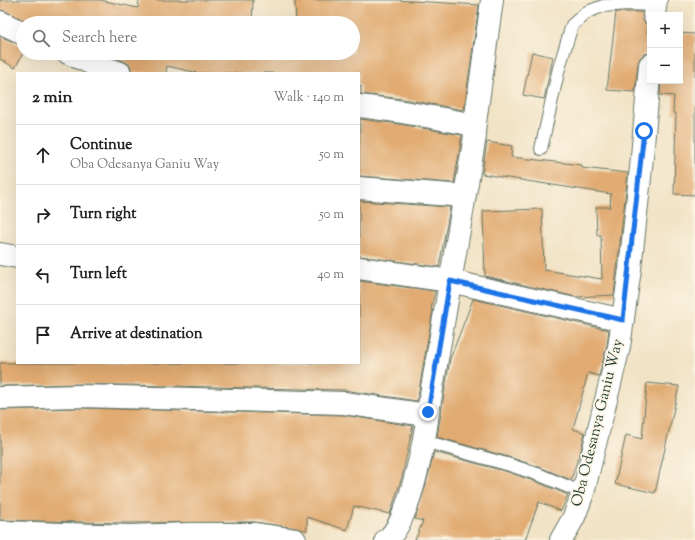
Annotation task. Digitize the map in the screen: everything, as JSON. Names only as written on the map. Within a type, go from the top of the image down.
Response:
[{"type":"street","points":[[386,540],[391,537],[405,511],[416,477],[424,441],[475,136],[474,130],[492,0]]},
{"type":"street","points":[[0,22],[16,29]]},
{"type":"street","points":[[84,60],[117,72]]},
{"type":"street","name":"Oba Odesanya Ganiu Way","points":[[561,540],[574,517],[583,493],[619,347],[641,168],[648,84]]},
{"type":"street","points":[[360,106],[393,110],[469,124],[474,130]]},
{"type":"street","points":[[360,188],[464,196]]},
{"type":"street","points":[[0,254],[16,257]]},
{"type":"street","points":[[360,268],[450,281],[623,320]]},
{"type":"street","points":[[0,398],[80,396],[344,403],[420,414],[428,412]]},
{"type":"street","points":[[0,532],[130,536],[254,534],[295,540]]},
{"type":"lane","points":[[541,149],[559,68],[572,25],[586,12],[603,6],[627,4],[655,7]]},
{"type":"lane","points":[[424,441],[540,475],[583,493]]},
{"type":"building","points":[[0,0],[100,0],[138,8],[139,0],[253,0],[252,16],[16,16],[0,10]]},
{"type":"building","points":[[295,0],[396,0],[479,5],[464,110],[403,99],[361,94],[360,72],[194,72],[167,66],[166,72],[132,72],[130,65],[121,60],[360,60],[360,16],[296,16]]},
{"type":"building","points":[[616,12],[642,12],[643,20],[647,25],[647,54],[644,54],[640,58],[638,64],[635,92],[607,90]]},
{"type":"building","points":[[683,33],[695,34],[695,195],[674,194],[676,113],[673,113],[674,96],[660,95],[661,84],[683,84]]},
{"type":"building","points":[[0,36],[16,43],[16,60],[19,60],[15,68],[0,59]]},
{"type":"building","points":[[532,52],[553,57],[544,99],[523,95]]},
{"type":"building","points":[[360,119],[462,135],[454,183],[360,176]]},
{"type":"building","points":[[487,142],[512,146],[511,157],[582,165],[582,168],[628,173],[614,295],[576,297],[485,276],[483,211],[542,209],[544,270],[602,279],[601,235],[597,235],[596,207],[610,207],[611,194],[482,174]]},
{"type":"building","points":[[360,201],[450,207],[439,267],[360,256]]},
{"type":"building","points":[[360,281],[435,291],[417,401],[344,390],[80,384],[0,386],[0,363],[360,364]]},
{"type":"building","points":[[473,299],[609,330],[607,345],[599,376],[588,373],[573,429],[585,433],[579,458],[571,480],[512,458],[437,437],[450,359]]},
{"type":"building","points":[[647,383],[679,386],[655,493],[615,484],[626,435],[642,439]]},
{"type":"building","points":[[80,408],[343,415],[413,426],[402,477],[390,514],[354,506],[347,530],[307,517],[307,530],[254,522],[123,523],[0,520],[0,410]]},
{"type":"building","points":[[434,452],[508,472],[568,495],[561,511],[539,502],[525,540],[415,540],[423,521],[415,519]]},
{"type":"route","points":[[428,412],[450,281],[623,320],[630,269],[644,131]]}]
